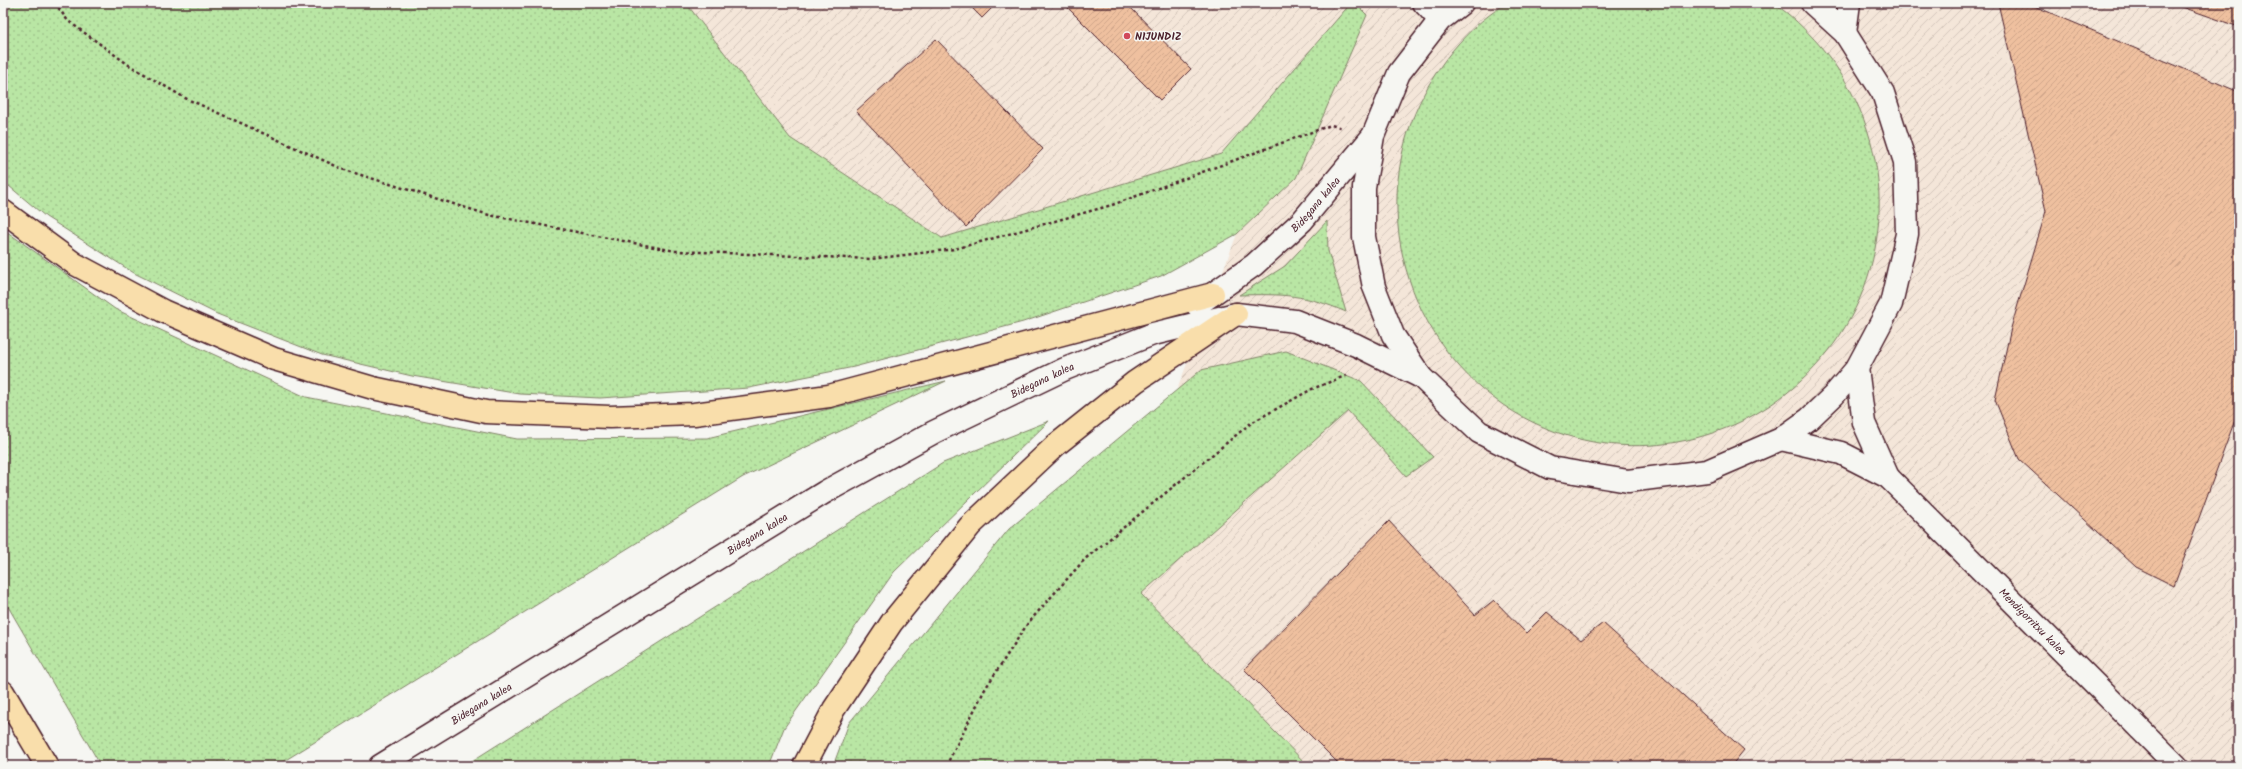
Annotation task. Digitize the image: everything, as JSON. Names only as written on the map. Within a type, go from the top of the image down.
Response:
[{"type":"highway","points":[[3,211],[75,264],[163,311],[274,359],[373,388],[486,412],[610,418],[694,414],[829,396],[1213,294]]},
{"type":"highway","points":[[804,766],[834,710],[892,622],[970,526],[1056,445],[1135,382],[1236,314]]},
{"type":"highway","points":[[3,692],[47,766]]},
{"type":"street","points":[[1424,3],[1440,20]]},
{"type":"street","points":[[1462,3],[1440,20],[1399,73],[1373,136],[1364,186],[1364,237],[1374,287],[1393,334],[1421,378],[1479,432],[1550,468],[1628,481],[1707,471],[1781,439],[1824,404],[1857,368],[1891,304],[1907,234],[1905,162],[1883,93],[1845,33],[1812,3]]},
{"type":"street","points":[[1845,33],[1849,3]]},
{"type":"street","name":"Bidegana kalea","points":[[1153,334],[1254,265],[1302,221],[1373,136]]},
{"type":"street","name":"Bidegana kalea","points":[[380,766],[825,492],[934,432],[1058,372],[1153,334],[1236,314],[1295,320],[1356,345],[1421,378]]},
{"type":"street","name":"Mendigorritxu kalea","points":[[1857,368],[1864,423],[1888,477]]},
{"type":"street","name":"Mendigorritxu kalea","points":[[1781,439],[1841,452],[1888,477],[2177,766]]},
{"type":"path","points":[[55,3],[68,21],[129,65],[186,98],[345,170],[489,214],[675,251],[872,259],[955,249],[1112,205],[1331,125],[1373,136]]},
{"type":"path","points":[[946,766],[985,689],[1028,623],[1085,559],[1251,423],[1312,389],[1386,360]]},
{"type":"shaded area","points":[[686,3],[1351,3],[1221,154],[942,238],[790,138]]},
{"type":"shaded area","points":[[1355,3],[2239,3],[2239,766],[1204,766],[1081,639],[1237,234],[1296,178],[1367,15]]},
{"type":"green space","points":[[3,3],[686,3],[790,138],[942,238],[1221,154],[1351,3],[1355,3],[1367,15],[1296,178],[1237,234],[1161,276],[1023,322],[854,367],[749,388],[600,398],[520,394],[412,376],[322,355],[217,314],[134,273],[46,217],[3,181]]},
{"type":"green space","points":[[1507,3],[1771,3],[1798,22],[1821,47],[1846,82],[1864,119],[1875,159],[1879,199],[1877,240],[1867,280],[1850,318],[1827,353],[1801,381],[1772,404],[1739,422],[1704,436],[1668,443],[1630,446],[1593,442],[1556,432],[1514,412],[1477,384],[1446,350],[1422,312],[1406,269],[1398,224],[1398,178],[1408,132],[1415,113],[1434,76],[1459,43],[1474,28]]},
{"type":"green space","points":[[1327,221],[1328,251],[1346,312],[1305,298],[1293,296],[1239,295],[1285,266]]},
{"type":"green space","points":[[3,229],[115,309],[306,397],[517,439],[707,438],[946,381],[743,477],[276,766],[101,766],[3,598]]},
{"type":"green space","points":[[1286,351],[1361,381],[1433,457],[1406,476],[1348,411],[1141,594],[1308,766],[833,766],[849,723],[1009,529],[1201,370]]},
{"type":"green space","points":[[1049,421],[894,572],[784,728],[769,766],[464,766],[943,463]]},
{"type":"building","points":[[967,3],[997,3],[982,18]]},
{"type":"building","name":"N1JUNDIZ","points":[[1063,3],[1126,3],[1191,69],[1160,100]]},
{"type":"building","points":[[1998,3],[2027,3],[2239,92],[2239,409],[2174,586],[2136,567],[2019,459],[1995,400],[2011,328],[2046,211]]},
{"type":"building","points":[[2171,3],[2239,3],[2239,27]]},
{"type":"building","points":[[936,39],[1043,149],[966,227],[856,111]]},
{"type":"building","points":[[1389,521],[1475,615],[1494,600],[1526,633],[1547,612],[1581,640],[1603,623],[1744,750],[1731,766],[1341,766],[1244,669]]},
{"type":"place","name":"N1JUNDIZ","points":[[1127,36]]}]
